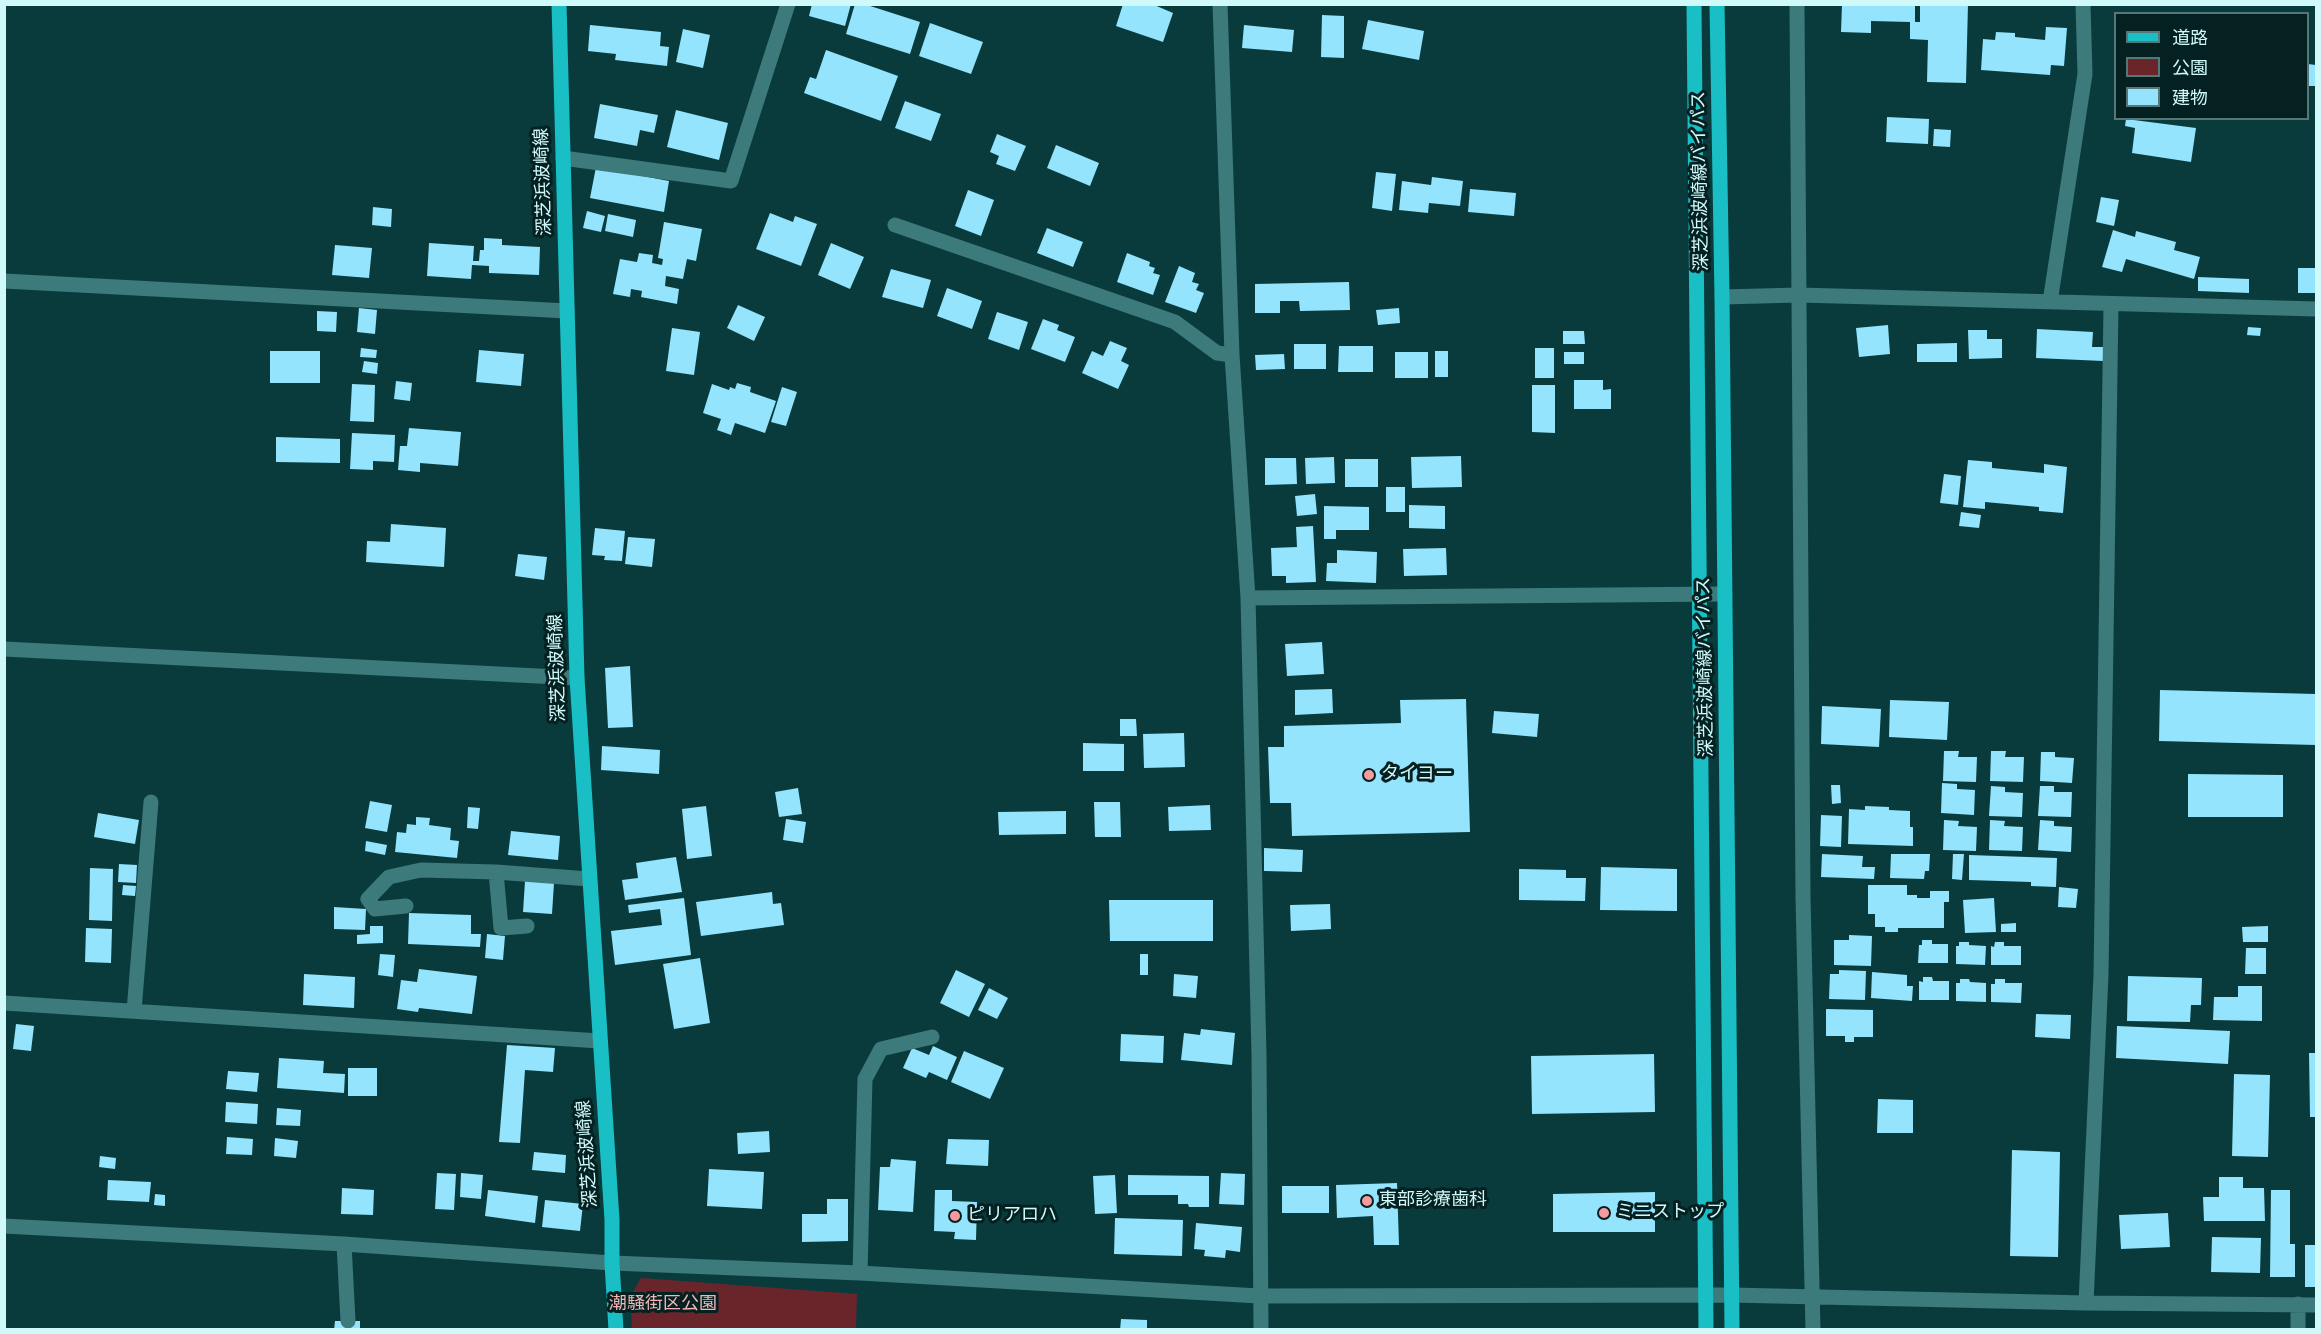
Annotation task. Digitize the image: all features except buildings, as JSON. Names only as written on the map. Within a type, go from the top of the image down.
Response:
[{"type":"main road","name":"深芝浜波崎線","points":[[559,4],[577,678],[612,1220],[616,1329]]},
{"type":"main road","name":"深芝浜波崎線バイパス","points":[[1694,4],[1706,1329]]},
{"type":"main road","name":"深芝浜波崎線バイパス","points":[[1717,4],[1732,1329]]},
{"type":"street","points":[[563,158],[731,181],[789,4]]},
{"type":"street","points":[[1220,4],[1232,355],[1248,598],[1259,1055],[1261,1329]]},
{"type":"street","points":[[1797,4],[1803,897],[1813,1329]]},
{"type":"street","points":[[2050,302],[2085,74],[2083,4]]},
{"type":"street","points":[[895,225],[1175,322],[1217,353],[1232,355]]},
{"type":"street","points":[[4,281],[567,311]]},
{"type":"street","points":[[1722,297],[1799,296],[2316,309]]},
{"type":"street","points":[[2086,1303],[2101,975],[2111,305]]},
{"type":"street","points":[[1248,598],[1725,594]]},
{"type":"street","points":[[4,649],[577,678]]},
{"type":"street","points":[[134,1011],[151,802]]},
{"type":"street","points":[[406,906],[375,909],[368,899],[389,877],[421,870],[496,872],[590,879]]},
{"type":"street","points":[[496,872],[501,927],[527,926]]},
{"type":"street","points":[[4,1003],[600,1041]]},
{"type":"street","points":[[860,1273],[865,1079],[880,1049],[932,1037]]},
{"type":"street","points":[[4,1226],[344,1244],[612,1263],[860,1273],[1259,1296],[1731,1295],[2086,1303],[2316,1305]]},
{"type":"street","points":[[344,1244],[348,1321]]},
{"type":"street","points":[[2298,1304],[2298,1329]]},
{"type":"green space","name":"潮騒街区公園","points":[[641,1278],[857,1294],[856,1329],[632,1329],[630,1297]]},
{"type":"place","name":"タイヨー","points":[[1369,775]]},
{"type":"place","name":"東部診療歯科","points":[[1367,1201]]},
{"type":"place","name":"ミニストップ","points":[[1604,1213]]},
{"type":"place","name":"ピリアロハ","points":[[955,1216]]}]
